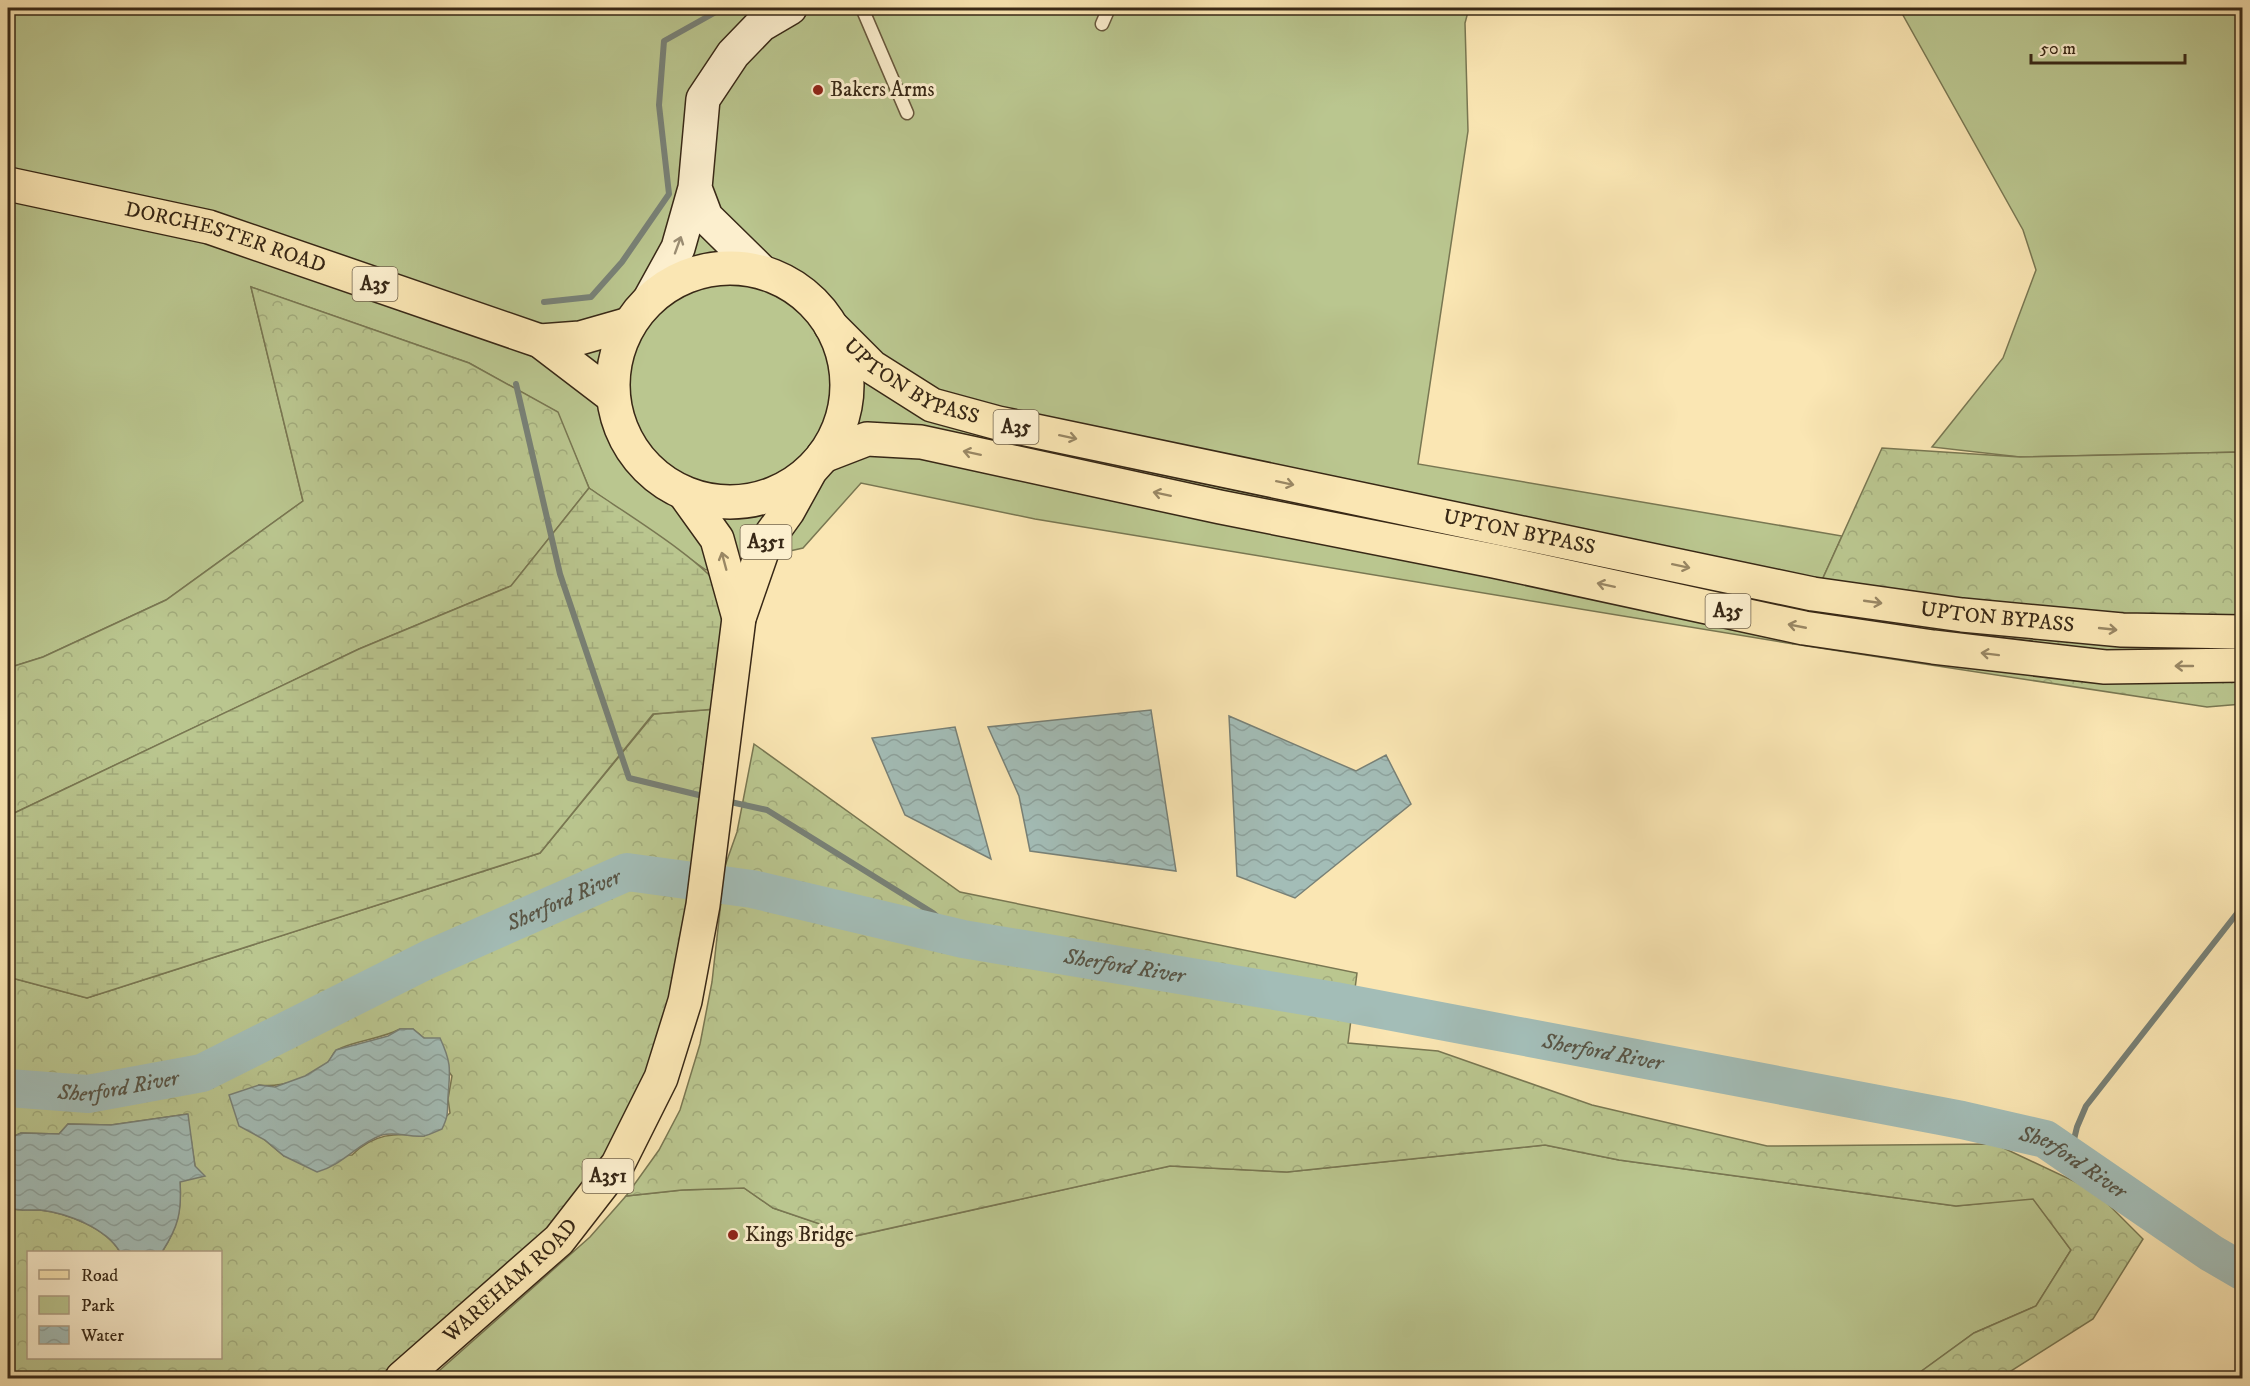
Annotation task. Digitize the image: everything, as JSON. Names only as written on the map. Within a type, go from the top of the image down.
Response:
[{"type":"main road","points":[[651,297],[684,276],[722,268],[761,271],[789,283],[813,302],[831,326],[842,351],[847,378],[845,406],[837,433],[816,465],[783,491],[758,499],[720,502],[684,493],[656,477],[634,454],[619,426],[612,396],[615,358],[629,324],[651,297],[678,248],[695,188],[703,99],[733,54],[761,25],[790,8]]},
{"type":"main road","name":"DORCHESTER ROAD","points":[[8,184],[210,227],[540,341],[612,396]]},
{"type":"main road","points":[[695,188],[706,218],[761,271]]},
{"type":"main road","name":"DORCHESTER ROAD","points":[[540,341],[580,338],[629,324]]},
{"type":"main road","name":"UPTON BYPASS","points":[[831,326],[872,367],[932,405],[998,423],[1813,594],[1962,615],[2122,630],[2242,632]]},
{"type":"main road","name":"UPTON BYPASS","points":[[816,465],[867,440],[921,441],[1208,504],[1494,561],[1804,628],[1933,647],[2105,667],[2242,665]]},
{"type":"main road","name":"A351","points":[[739,618],[765,543],[816,465]]},
{"type":"main road","name":"A351","points":[[684,493],[717,539],[739,618]]},
{"type":"main road","name":"WAREHAM ROAD","points":[[402,1378],[559,1239],[618,1164],[664,1068],[685,1001],[703,905],[715,824],[739,618]]},
{"type":"lane","points":[[862,8],[907,112]]},
{"type":"lane","points":[[1102,24],[1109,8]]},
{"type":"green space","points":[[8,8],[1469,8],[1465,23],[1468,131],[1418,464],[1842,536],[1793,644],[1035,519],[861,483],[803,548],[706,570],[589,488],[557,412],[469,363],[251,287],[303,501],[166,600],[43,657],[8,668]]},
{"type":"green space","points":[[1899,8],[2242,8],[2242,452],[2020,457],[1932,447],[2003,358],[2036,270],[2023,230]]},
{"type":"green space","points":[[251,287],[469,363],[558,412],[589,488],[511,586],[359,649],[8,816],[8,668],[43,657],[166,600],[303,501]]},
{"type":"green space","points":[[1882,448],[2020,457],[2242,452],[2242,704],[2207,707],[1793,644]]},
{"type":"green space","points":[[589,488],[682,552],[700,566],[722,591],[725,630],[716,709],[653,714],[540,853],[87,998],[8,977],[8,816],[359,649],[511,586]]},
{"type":"green space","points":[[716,709],[683,961],[661,1042],[612,1151],[553,1230],[384,1378],[8,1378],[8,1208],[40,1210],[73,1218],[96,1229],[114,1243],[119,1251],[27,1251],[27,1359],[222,1359],[222,1251],[163,1251],[177,1218],[180,1182],[195,1166],[187,1114],[111,1125],[68,1124],[59,1134],[21,1133],[8,1139],[8,977],[87,998],[540,853],[654,714]],"holes":[[[400,1029],[413,1029],[424,1038],[452,1076],[448,1099],[450,1113],[424,1136],[403,1134],[385,1136],[368,1143],[352,1155],[284,1156],[265,1140],[259,1085],[277,1085],[306,1077],[322,1067],[336,1051],[343,1047]]]},
{"type":"green space","points":[[754,744],[960,892],[1357,973],[1348,1043],[1438,1051],[1592,1105],[1767,1146],[1995,1144],[2095,1191],[2143,1239],[2093,1319],[2000,1378],[1912,1378],[1974,1333],[2036,1306],[2071,1250],[2033,1199],[1956,1206],[1619,1160],[1545,1145],[1287,1172],[1170,1166],[855,1236],[773,1208],[744,1188],[682,1190],[626,1196],[659,1150],[680,1110],[700,1044],[712,982],[725,866],[737,832]]},
{"type":"green space","points":[[1545,1145],[1619,1160],[1956,1206],[2033,1198],[2071,1250],[2036,1306],[1974,1333],[1912,1378],[431,1378],[590,1237],[626,1196],[682,1190],[744,1188],[773,1208],[856,1236],[1170,1166],[1287,1172]]},
{"type":"water","points":[[1151,710],[1176,871],[1030,851],[1019,796],[988,727]]},
{"type":"water","points":[[1229,716],[1356,771],[1386,755],[1411,804],[1295,898],[1237,876]]},
{"type":"water","points":[[955,727],[991,859],[905,815],[872,738]]},
{"type":"water","points":[[400,1029],[413,1029],[424,1038],[440,1038],[444,1047],[450,1073],[446,1120],[442,1129],[424,1136],[382,1135],[365,1143],[335,1164],[317,1172],[284,1156],[265,1140],[239,1126],[229,1095],[259,1085],[275,1087],[305,1076],[328,1062],[336,1050],[388,1036]]},
{"type":"water","points":[[188,1114],[195,1166],[205,1176],[180,1182],[178,1219],[163,1251],[119,1251],[114,1243],[96,1229],[73,1218],[40,1210],[8,1208],[8,1139],[21,1133],[59,1134],[68,1124],[111,1125]]},
{"type":"waterway","points":[[544,302],[591,297],[622,262],[669,194],[659,105],[664,41],[723,8]]},
{"type":"waterway","points":[[516,384],[560,574],[629,778],[707,797]]},
{"type":"waterway","points":[[726,801],[767,810],[933,913],[963,939]]},
{"type":"waterway","name":"Sherford River","points":[[8,1088],[88,1094],[202,1073],[427,960],[627,872],[752,889],[963,939],[1335,1001],[1962,1120],[2045,1139],[2211,1253],[2242,1271]]},
{"type":"waterway","points":[[2070,1156],[2077,1127],[2086,1106],[2242,907]]},
{"type":"place","name":"Bakers Arms","points":[[818,90]]},
{"type":"place","name":"Kings Bridge","points":[[733,1235]]}]
